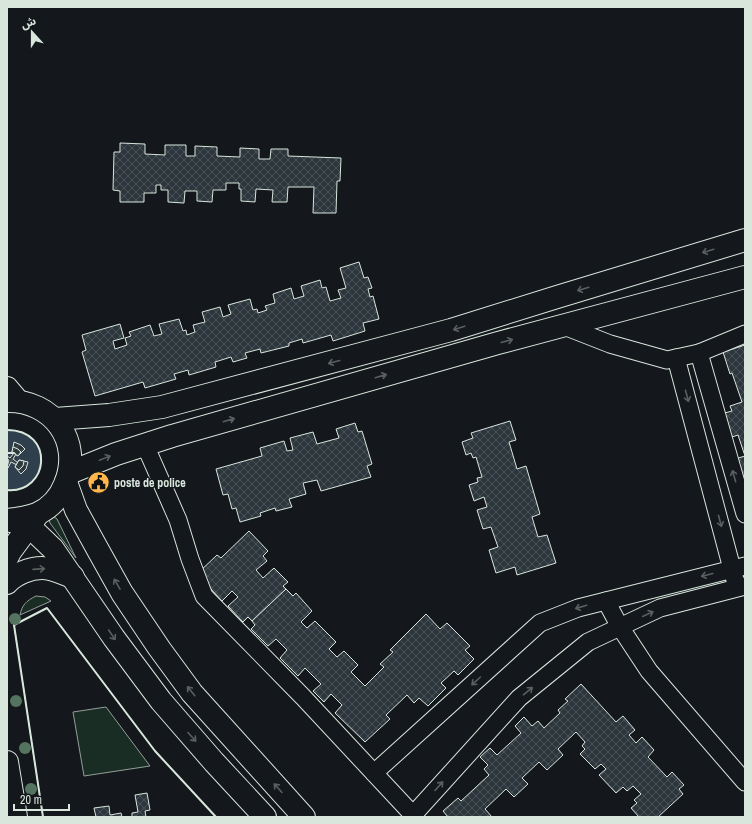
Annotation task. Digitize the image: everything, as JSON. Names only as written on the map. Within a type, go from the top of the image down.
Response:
[{"type":"main road","points":[[55,419],[109,415],[162,407],[451,330],[557,296],[745,240]]},
{"type":"main road","points":[[68,477],[116,454],[145,445],[371,379],[745,277]]},
{"type":"main road","points":[[7,558],[33,520],[60,495],[68,477],[71,458],[63,431],[55,419],[44,410],[11,396]]},
{"type":"main road","points":[[68,477],[76,510],[122,593],[159,648],[192,693],[304,817]]},
{"type":"main road","points":[[7,520],[33,520],[114,638],[161,702],[209,757],[265,817]]},
{"type":"main road","points":[[7,583],[18,574],[42,568],[73,577]]},
{"type":"main road","points":[[7,762],[16,817]]},
{"type":"street","points":[[564,326],[610,344],[667,360],[700,353],[745,334]]},
{"type":"street","points":[[700,353],[745,514]]},
{"type":"street","points":[[145,445],[178,520],[190,559],[204,596],[303,697],[414,816],[519,698],[588,642],[660,608],[741,588],[739,567],[676,358]]},
{"type":"street","points":[[374,773],[540,624],[578,608],[739,567]]},
{"type":"street","points":[[606,601],[620,627],[649,672],[745,782]]},
{"type":"green space","points":[[53,516],[57,519],[76,558],[50,523],[49,519]]},
{"type":"green space","points":[[36,596],[45,597],[51,601],[20,615],[25,604]]},
{"type":"green space","points":[[106,707],[150,766],[84,776],[73,712]]},
{"type":"water","points":[[7,430],[23,433],[34,440],[40,450],[41,462],[38,473],[32,482],[21,489],[7,490]]},
{"type":"building","points":[[120,143],[145,144],[145,154],[165,155],[165,145],[186,145],[186,156],[195,156],[195,146],[217,147],[217,156],[240,157],[240,148],[259,149],[259,159],[270,159],[271,149],[288,149],[288,156],[341,158],[340,181],[337,181],[336,213],[313,213],[314,187],[288,187],[287,202],[272,202],[273,190],[256,189],[255,202],[241,201],[241,189],[239,189],[239,183],[226,183],[226,190],[213,190],[212,202],[197,201],[197,191],[185,191],[184,203],[168,202],[168,190],[161,190],[161,185],[156,185],[156,193],[144,193],[144,202],[120,202],[120,191],[113,190],[114,152],[120,152]]},
{"type":"building","points":[[359,262],[364,278],[368,277],[372,288],[368,289],[370,297],[373,296],[379,319],[363,323],[365,331],[333,341],[331,335],[303,343],[302,339],[289,343],[289,346],[261,353],[260,349],[245,353],[247,358],[233,362],[231,357],[215,362],[216,367],[189,375],[188,370],[174,374],[176,379],[145,388],[143,382],[95,396],[82,352],[86,350],[82,335],[120,324],[124,338],[113,341],[115,349],[127,345],[125,338],[131,336],[129,332],[150,325],[154,336],[162,334],[159,324],[179,319],[183,331],[186,330],[187,335],[195,332],[193,325],[205,322],[202,312],[220,307],[223,317],[231,314],[228,305],[250,299],[253,310],[257,309],[258,313],[267,310],[265,306],[275,303],[273,294],[291,288],[294,299],[304,296],[301,286],[320,280],[322,288],[326,287],[330,301],[341,298],[338,290],[346,288],[340,268]]},
{"type":"building","points":[[745,345],[745,456],[738,435],[729,438],[721,414],[732,411],[730,406],[742,402],[732,373],[730,374],[723,352]]},
{"type":"building","points":[[510,421],[516,440],[509,442],[517,469],[526,466],[540,514],[532,517],[538,537],[547,535],[556,563],[517,575],[515,567],[496,573],[489,550],[498,547],[491,527],[483,529],[477,510],[487,507],[484,497],[474,501],[469,485],[478,482],[477,478],[482,477],[476,457],[473,458],[471,453],[466,455],[462,442],[473,438],[471,433]]},
{"type":"building","points":[[355,423],[358,432],[362,431],[372,464],[367,466],[371,477],[321,491],[317,480],[303,483],[306,494],[289,499],[292,507],[276,511],[275,508],[260,513],[261,516],[240,522],[236,508],[232,509],[228,494],[223,495],[216,469],[262,456],[260,448],[284,441],[287,451],[293,450],[290,438],[313,432],[317,444],[339,438],[336,429]]},
{"type":"building","points":[[14,442],[21,445],[25,449],[18,456],[12,452]]},
{"type":"building","points":[[13,447],[21,452],[18,456],[12,452]]},
{"type":"building","points":[[14,453],[16,454],[13,459],[18,463],[17,465],[11,462],[8,468],[9,460],[7,459],[7,456],[10,458]]},
{"type":"building","points":[[745,456],[745,479],[742,480],[735,459]]},
{"type":"building","points":[[19,460],[28,462],[26,469],[21,474],[15,467]]},
{"type":"building","points":[[19,460],[24,461],[23,466],[19,470],[15,467]]},
{"type":"building","points":[[249,531],[268,551],[263,556],[267,561],[256,570],[263,578],[274,568],[288,582],[283,586],[286,589],[252,621],[248,617],[243,622],[228,606],[238,597],[232,591],[222,601],[197,574],[217,555],[221,558]]},
{"type":"building","points":[[286,589],[293,596],[296,593],[312,611],[301,622],[307,628],[315,621],[336,642],[329,649],[337,657],[344,651],[358,665],[351,672],[365,686],[384,667],[380,664],[393,652],[390,650],[426,614],[440,629],[447,623],[470,646],[465,650],[474,659],[458,675],[454,671],[441,683],[446,688],[428,706],[419,698],[414,703],[407,695],[386,715],[390,719],[365,742],[335,713],[342,705],[331,694],[324,702],[313,691],[321,684],[305,668],[298,676],[280,658],[287,650],[276,639],[268,646],[251,629],[255,625],[252,621]]},
{"type":"building","points":[[581,684],[616,722],[623,716],[635,730],[629,735],[636,743],[642,737],[654,750],[648,757],[667,777],[672,772],[684,785],[679,789],[683,794],[658,817],[639,817],[631,808],[637,803],[634,800],[641,794],[633,786],[627,791],[623,787],[616,793],[599,775],[606,769],[601,764],[595,769],[580,754],[585,749],[582,746],[585,742],[576,732],[558,749],[563,755],[547,770],[539,762],[522,778],[528,784],[514,797],[506,789],[485,809],[492,817],[448,817],[443,811],[458,798],[461,801],[489,775],[484,769],[488,765],[480,757],[490,748],[497,755],[521,733],[515,726],[524,717],[532,726],[538,721],[544,728],[560,713],[558,710],[568,701],[565,699]]},
{"type":"building","points":[[147,793],[150,810],[145,811],[146,817],[132,817],[132,813],[138,812],[135,795]]},
{"type":"building","points":[[109,806],[110,815],[121,813],[122,817],[96,817],[94,808]]},
{"type":"fence","points":[[43,817],[14,625],[47,608],[155,751],[216,817]]},
{"type":"wall","points":[[7,430],[23,433],[34,440],[40,450],[41,462],[38,473],[32,482],[21,489],[7,490]]},
{"type":"wall","points":[[7,453],[14,453]]},
{"type":"wall","points":[[43,817],[14,625],[47,608],[155,751],[216,817]]},
{"type":"place","name":"poste de police","points":[[99,483]]}]
